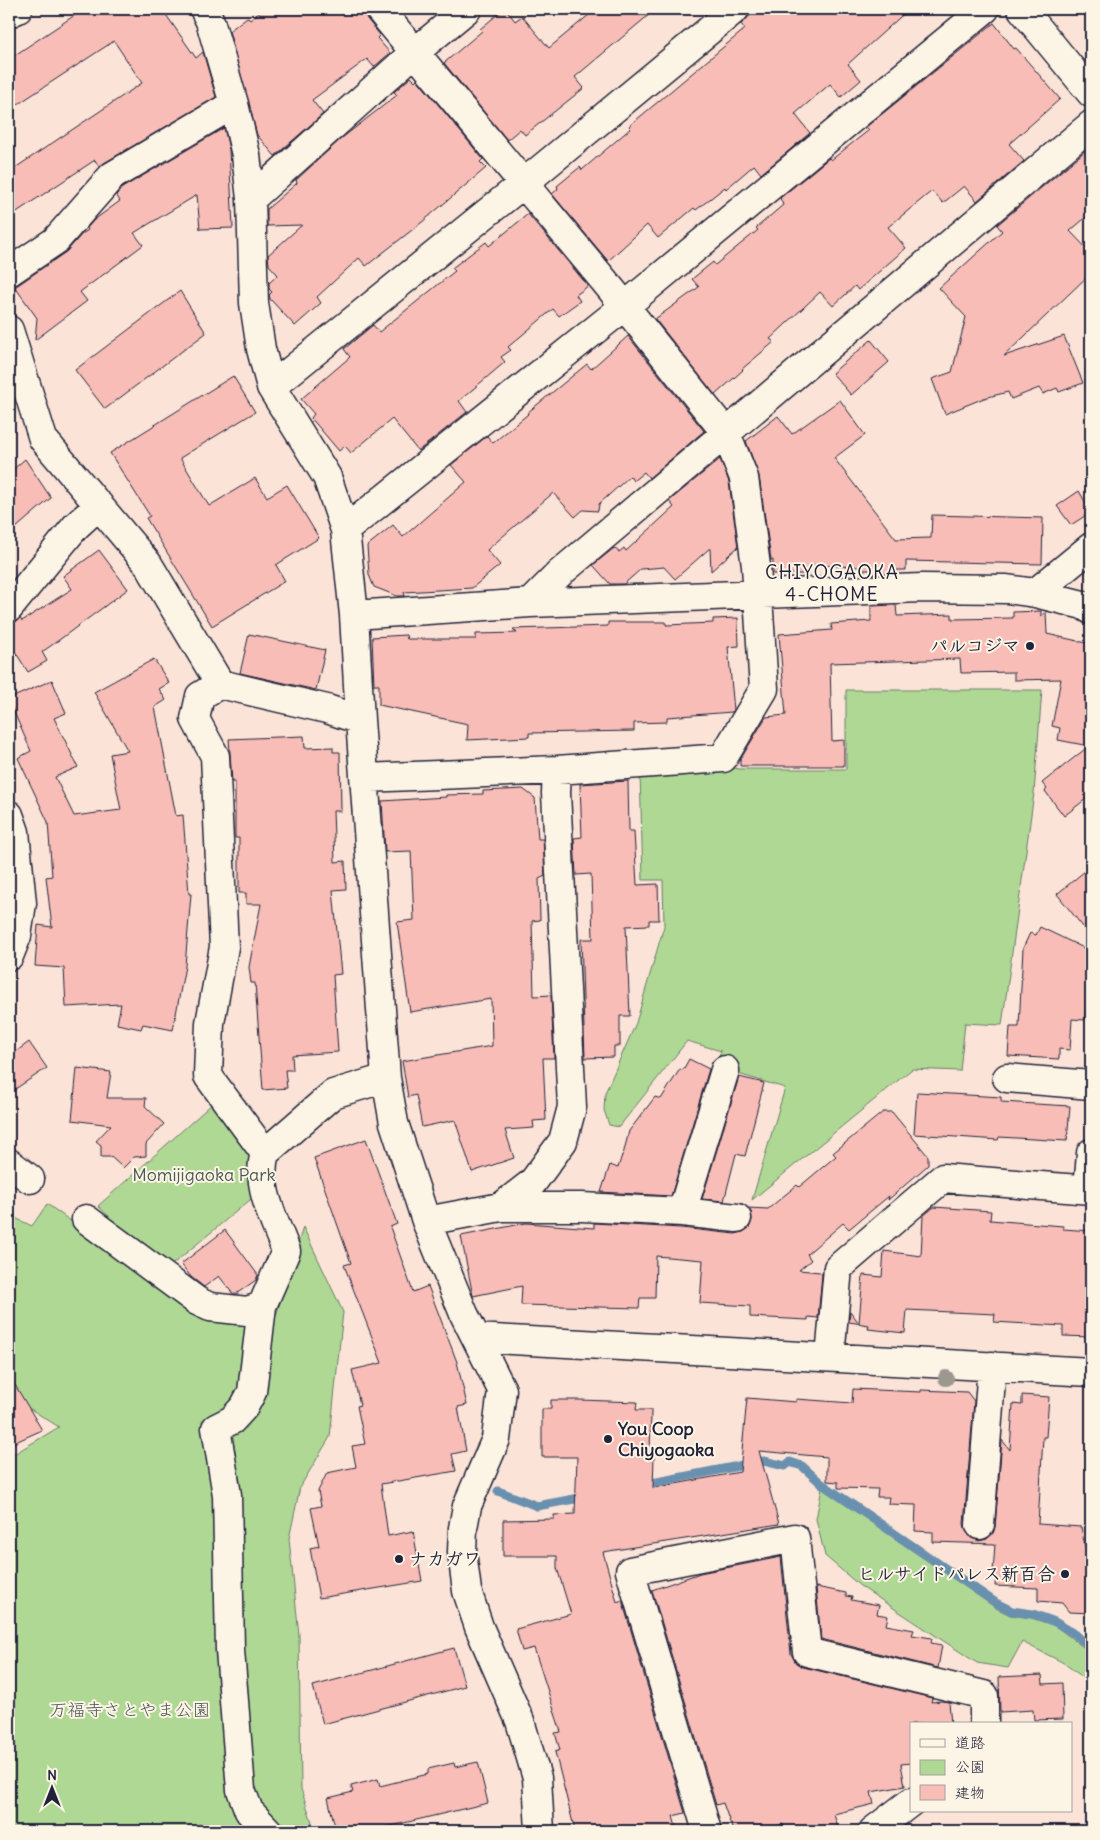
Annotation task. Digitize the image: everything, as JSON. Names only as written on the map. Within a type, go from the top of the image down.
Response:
[{"type":"street","points":[[9,14],[18,9]]},
{"type":"street","points":[[365,778],[557,770],[723,758],[764,690],[756,566],[744,478],[726,433],[625,306],[379,9]]},
{"type":"street","points":[[251,199],[414,52],[466,9]]},
{"type":"street","points":[[271,387],[524,183],[735,9]]},
{"type":"street","points":[[345,530],[625,306],[985,9]]},
{"type":"street","points":[[1022,9],[1091,93]]},
{"type":"street","points":[[212,13],[246,155],[251,199],[254,302],[261,349],[271,387],[326,476],[345,530],[354,615],[386,1078],[394,1123],[426,1221],[464,1314],[502,1390],[496,1439],[467,1506],[462,1528],[462,1552],[468,1591],[479,1627],[520,1721],[538,1778],[540,1831]]},
{"type":"street","points":[[9,272],[54,241],[112,176],[234,104]]},
{"type":"street","points":[[530,603],[560,573],[1091,125]]},
{"type":"street","points":[[9,330],[43,439],[148,564],[220,684]]},
{"type":"street","points":[[9,608],[76,526],[98,505]]},
{"type":"street","points":[[1035,593],[1091,547]]},
{"type":"street","points":[[354,615],[530,603],[922,588],[1006,589],[1035,593],[1083,605],[1091,610]]},
{"type":"street","points":[[265,1153],[208,1076],[210,1023],[224,947],[215,756],[196,719],[200,696],[220,684],[327,709],[360,720]]},
{"type":"street","points":[[501,1207],[533,1182],[563,1141],[572,1107],[556,793],[557,770]]},
{"type":"street","points":[[9,815],[15,832],[22,903],[17,936],[9,956]]},
{"type":"street","points":[[682,1212],[725,1070]]},
{"type":"street","points":[[268,1831],[249,1811],[241,1790],[230,1650],[227,1495],[216,1428],[232,1420],[244,1408],[252,1392],[262,1306],[286,1251],[264,1190],[261,1165],[265,1153],[333,1094],[386,1078]]},
{"type":"street","points":[[1006,1078],[1091,1085]]},
{"type":"street","points":[[830,1357],[838,1268],[944,1178],[1090,1190],[1091,1153]]},
{"type":"street","points":[[9,1163],[30,1179]]},
{"type":"street","points":[[426,1221],[501,1207],[582,1206],[682,1212],[737,1218]]},
{"type":"street","points":[[86,1220],[197,1301],[210,1307],[247,1311],[262,1306]]},
{"type":"street","points":[[476,1338],[1091,1372]]},
{"type":"street","points":[[980,1525],[992,1366]]},
{"type":"street","points":[[707,1831],[630,1571],[795,1538],[807,1652],[984,1695],[984,1722]]},
{"type":"street","points":[[873,1831],[910,1803]]},
{"type":"green space","points":[[846,690],[1042,690],[1034,793],[1002,1025],[965,1023],[960,1071],[912,1069],[752,1200],[785,1088],[715,1067],[721,1051],[687,1041],[619,1127],[609,1125],[604,1110],[605,1093],[636,1023],[664,926],[663,880],[643,880],[640,771],[724,766],[739,769],[846,769]]},
{"type":"green space","name":"Momijigaoka Park","points":[[214,1102],[254,1148],[256,1195],[168,1268],[107,1223],[109,1216],[98,1206]]},
{"type":"green space","name":"万福寺さとやま公園","points":[[47,1204],[192,1308],[245,1319],[265,1352],[303,1227],[343,1312],[330,1437],[300,1487],[289,1539],[299,1635],[301,1789],[315,1831],[9,1831],[9,1457],[59,1427],[24,1405],[9,1391],[9,1215],[32,1226]]},
{"type":"green space","points":[[822,1488],[996,1608],[1010,1615],[1031,1618],[1054,1625],[1091,1653],[1091,1683],[1062,1662],[1022,1642],[1008,1668],[977,1663],[860,1586],[825,1556],[816,1519]]},
{"type":"building","points":[[84,9],[162,9],[196,58],[203,52],[216,97],[99,167],[95,160],[9,217],[9,172],[142,83],[114,41],[9,110],[9,59]]},
{"type":"building","points":[[264,9],[364,9],[367,19],[380,35],[377,38],[390,53],[374,67],[367,59],[312,100],[323,114],[275,156],[257,135],[229,31],[247,17],[250,20]]},
{"type":"building","points":[[504,9],[515,21],[522,16],[549,48],[596,9],[656,9],[575,77],[584,88],[525,135],[520,129],[507,140],[444,63],[482,31],[480,29]]},
{"type":"building","points":[[757,9],[909,9],[848,64],[861,80],[841,97],[830,84],[795,114],[810,133],[761,174],[754,165],[726,189],[725,187],[696,210],[694,208],[658,238],[647,225],[608,261],[552,194],[558,189],[557,186],[580,167],[582,170],[631,128],[629,126],[745,29],[741,24]]},
{"type":"building","points":[[994,23],[1014,49],[1016,48],[1060,99],[1009,144],[1024,161],[977,201],[964,186],[943,203],[932,191],[888,227],[906,248],[858,290],[855,286],[833,306],[820,292],[770,339],[774,342],[715,395],[655,319],[699,287],[692,279],[713,262],[715,265],[758,230],[756,228],[783,205],[780,198],[829,158],[831,160],[869,130],[866,127]]},
{"type":"building","points":[[411,77],[415,81],[417,79],[483,159],[480,162],[486,168],[366,266],[359,258],[317,297],[321,303],[295,326],[270,299],[269,295],[272,292],[269,289],[269,283],[278,275],[269,265],[268,255],[302,225],[267,226],[267,209],[297,183],[296,180],[342,138],[397,95],[394,92]]},
{"type":"building","points":[[224,128],[229,149],[233,228],[200,229],[197,195],[134,233],[143,245],[80,292],[87,301],[35,340],[37,318],[15,287],[67,251],[88,230],[87,228],[94,220],[120,201],[116,195],[122,188]]},
{"type":"building","points":[[1091,146],[1091,213],[1070,231],[1091,253],[1091,273],[1004,356],[1064,336],[1083,383],[1059,392],[1057,388],[1043,394],[1039,388],[1011,399],[1008,392],[984,398],[945,414],[932,379],[952,372],[966,317],[939,288],[1002,231],[997,225]]},
{"type":"building","points":[[528,214],[588,286],[576,295],[580,301],[559,316],[553,309],[508,347],[511,350],[501,357],[505,362],[459,401],[467,412],[418,451],[392,419],[351,453],[345,446],[339,451],[311,418],[314,414],[301,399],[350,357],[344,349],[373,325],[379,332],[455,271],[452,268],[486,242],[489,246]]},
{"type":"building","points":[[180,291],[206,333],[105,409],[75,370]]},
{"type":"building","points":[[628,336],[704,431],[649,478],[644,472],[633,481],[630,476],[599,504],[598,511],[583,510],[575,517],[553,493],[487,550],[500,565],[472,588],[404,592],[405,596],[397,596],[374,587],[369,575],[367,546],[393,525],[403,537],[466,482],[451,465],[487,436],[493,443],[587,364],[591,369]]},
{"type":"building","points":[[871,340],[889,362],[851,395],[832,373]]},
{"type":"building","points":[[233,376],[255,412],[180,458],[209,506],[255,478],[267,497],[287,485],[319,538],[276,565],[285,581],[212,626],[146,518],[150,516],[110,453]]},
{"type":"building","points":[[840,400],[865,435],[834,458],[896,539],[931,538],[932,515],[1043,518],[1042,564],[906,561],[906,570],[896,570],[896,573],[870,574],[870,570],[862,570],[862,567],[809,565],[809,574],[773,574],[773,560],[771,560],[759,476],[746,441],[778,416],[792,434]]},
{"type":"building","points":[[25,459],[51,498],[9,534],[9,473]]},
{"type":"building","points":[[720,459],[729,482],[738,547],[711,571],[710,548],[675,579],[664,567],[641,569],[624,584],[610,584],[593,565],[614,548],[619,552],[624,548],[626,551],[674,507],[669,501]]},
{"type":"building","points":[[1079,491],[1091,512],[1071,525],[1057,506]]},
{"type":"building","points":[[99,550],[128,589],[42,652],[47,661],[28,672],[9,642],[9,623],[15,622],[20,618],[22,621],[72,589],[63,576]]},
{"type":"building","points":[[896,605],[897,616],[952,614],[952,619],[1013,618],[1013,612],[1041,611],[1041,616],[1046,612],[1047,634],[1091,644],[1091,795],[1064,816],[1045,791],[1047,789],[1042,783],[1089,746],[1058,740],[1060,728],[1052,726],[1061,679],[1014,680],[1014,672],[961,673],[960,659],[830,663],[832,741],[844,740],[844,766],[740,766],[740,760],[766,717],[786,715],[779,634],[832,630],[831,624],[871,621],[871,606]]},
{"type":"building","points":[[738,618],[739,646],[728,647],[734,710],[732,712],[667,717],[667,722],[634,723],[634,731],[529,733],[529,737],[467,740],[468,724],[379,705],[379,685],[374,685],[372,637],[406,635],[407,639],[476,639],[476,634],[517,633],[513,629],[608,626],[608,622],[666,622],[666,625],[713,623],[713,619]]},
{"type":"building","points":[[249,634],[325,650],[316,690],[240,673]]},
{"type":"building","points":[[154,659],[169,683],[159,689],[166,700],[155,707],[176,816],[183,815],[189,894],[191,894],[185,966],[173,1030],[143,1024],[141,1029],[117,1024],[121,1004],[66,1007],[64,968],[35,966],[38,925],[52,927],[46,877],[52,876],[48,822],[18,758],[31,751],[9,701],[9,699],[52,680],[66,713],[54,718],[78,767],[55,777],[74,816],[121,810],[110,754],[128,751],[94,692]]},
{"type":"building","points":[[304,736],[305,748],[333,747],[333,752],[340,752],[341,811],[333,811],[335,862],[345,861],[346,889],[333,890],[341,974],[333,975],[338,1052],[292,1055],[293,1070],[285,1070],[287,1088],[263,1090],[255,983],[251,983],[249,967],[261,904],[246,904],[246,893],[239,893],[239,838],[235,838],[235,782],[232,782],[229,739]]},
{"type":"building","points":[[628,781],[629,831],[634,831],[637,885],[658,884],[659,920],[649,920],[649,925],[626,926],[630,1016],[620,1016],[620,1046],[614,1046],[614,1057],[585,1058],[581,939],[593,939],[591,874],[576,875],[574,838],[582,837],[580,784]]},
{"type":"building","points":[[523,789],[535,798],[538,839],[543,839],[545,876],[539,879],[540,920],[532,921],[534,996],[551,995],[554,1058],[543,1058],[546,1120],[533,1121],[534,1128],[505,1130],[514,1158],[472,1172],[455,1120],[422,1127],[416,1095],[408,1097],[402,1061],[492,1046],[491,999],[410,1012],[397,922],[414,920],[411,851],[385,852],[382,801],[446,797],[446,795],[483,794],[483,791]]},
{"type":"building","points":[[1091,866],[1091,937],[1057,894]]},
{"type":"building","points":[[1040,927],[1088,950],[1085,1020],[1072,1019],[1070,1050],[1059,1049],[1059,1059],[1008,1056],[1010,1027],[1019,1027],[1023,948],[1030,933],[1036,935]]},
{"type":"building","points":[[29,1042],[47,1068],[9,1093],[9,1057]]},
{"type":"building","points":[[689,1059],[709,1069],[671,1196],[601,1192],[610,1165],[618,1168],[629,1131],[655,1097],[661,1099],[680,1069],[683,1070]]},
{"type":"building","points":[[77,1068],[111,1072],[107,1098],[146,1098],[145,1106],[164,1124],[146,1144],[146,1156],[134,1157],[123,1168],[111,1157],[101,1157],[101,1145],[96,1141],[111,1125],[72,1120]]},
{"type":"building","points":[[739,1077],[764,1083],[745,1156],[736,1154],[724,1201],[702,1199]]},
{"type":"building","points":[[917,1092],[1001,1097],[1001,1102],[1070,1106],[1067,1141],[999,1137],[998,1140],[914,1134]]},
{"type":"building","points":[[883,1112],[892,1112],[928,1156],[928,1165],[888,1200],[889,1196],[849,1229],[843,1223],[807,1254],[811,1260],[799,1270],[820,1272],[822,1274],[818,1318],[808,1317],[808,1320],[750,1317],[750,1306],[700,1303],[703,1260],[656,1256],[655,1298],[640,1298],[639,1308],[521,1305],[522,1286],[473,1296],[461,1236],[526,1223],[594,1228],[594,1223],[681,1228],[735,1234],[743,1232],[749,1228],[752,1220],[751,1212],[748,1208],[768,1209],[797,1185],[799,1187],[836,1156],[833,1153]]},
{"type":"building","points":[[366,1139],[397,1224],[390,1227],[413,1292],[428,1286],[457,1362],[467,1405],[458,1407],[466,1451],[452,1454],[456,1471],[381,1484],[388,1536],[413,1531],[422,1581],[319,1598],[310,1548],[319,1546],[311,1508],[321,1506],[318,1491],[327,1473],[356,1467],[352,1446],[365,1444],[357,1406],[360,1405],[352,1370],[382,1363],[344,1265],[351,1263],[314,1158]]},
{"type":"building","points":[[934,1207],[991,1211],[990,1220],[1063,1226],[1063,1229],[1091,1231],[1091,1337],[1063,1336],[1063,1326],[994,1322],[995,1314],[907,1310],[905,1333],[868,1329],[869,1325],[849,1322],[850,1311],[859,1323],[863,1275],[882,1277],[884,1251],[921,1256],[923,1216]]},
{"type":"building","points":[[225,1230],[258,1275],[256,1280],[236,1294],[233,1294],[219,1276],[204,1287],[191,1277],[181,1264]]},
{"type":"building","points":[[9,1375],[42,1430],[9,1445]]},
{"type":"building","points":[[853,1389],[967,1392],[974,1401],[964,1524],[971,1538],[979,1541],[987,1539],[993,1533],[995,1527],[1002,1440],[1010,1450],[1013,1404],[1022,1405],[1022,1395],[1049,1397],[1046,1437],[1043,1437],[1038,1524],[1081,1527],[1085,1547],[1091,1547],[1091,1613],[1069,1612],[1062,1603],[1038,1601],[1038,1588],[995,1586],[996,1573],[993,1572],[995,1544],[933,1542],[933,1532],[915,1531],[916,1505],[888,1504],[889,1497],[877,1497],[878,1489],[838,1488],[838,1482],[827,1481],[827,1457],[759,1451],[779,1524],[603,1552],[617,1602],[622,1600],[685,1813],[673,1816],[677,1831],[575,1831],[555,1752],[560,1750],[555,1733],[561,1732],[534,1648],[522,1651],[516,1629],[571,1614],[557,1568],[557,1556],[503,1556],[503,1520],[554,1519],[554,1515],[575,1514],[577,1457],[542,1457],[542,1409],[551,1409],[551,1400],[580,1400],[637,1402],[636,1410],[651,1410],[650,1457],[654,1457],[653,1488],[740,1472],[747,1398],[796,1402],[796,1399],[852,1403]]},
{"type":"building","points":[[781,1557],[791,1654],[796,1663],[803,1667],[932,1698],[931,1702],[949,1702],[951,1722],[910,1722],[910,1763],[901,1764],[905,1786],[871,1792],[874,1804],[834,1814],[839,1831],[785,1831],[783,1824],[760,1831],[733,1831],[723,1803],[716,1805],[652,1590],[700,1573]]},
{"type":"building","points":[[816,1587],[846,1593],[846,1596],[852,1597],[851,1600],[879,1605],[877,1614],[888,1616],[886,1625],[914,1630],[912,1635],[932,1638],[931,1643],[942,1645],[938,1668],[821,1639]]},
{"type":"building","points":[[454,1648],[465,1686],[323,1724],[313,1686]]},
{"type":"building","points":[[1042,1675],[1043,1684],[1062,1683],[1063,1719],[1034,1720],[1033,1710],[1000,1712],[999,1677]]},
{"type":"building","points":[[478,1762],[488,1803],[370,1831],[336,1831],[328,1798],[353,1792],[351,1786],[378,1779],[380,1786],[428,1774],[428,1769],[454,1763],[455,1767]]},
{"type":"waterway","points":[[642,1485],[764,1461],[785,1466],[790,1462],[802,1466],[822,1484],[996,1603],[1012,1611],[1033,1614],[1055,1622],[1091,1647]]},
{"type":"waterway","points":[[498,1491],[537,1506],[585,1497]]},
{"type":"place","name":"パルコジマ","points":[[1030,646]]},
{"type":"place","name":"You Coop Chiyogaoka","points":[[608,1439]]},
{"type":"place","name":"ナカガワ","points":[[399,1559]]},
{"type":"place","name":"ヒルサイドパレス新百合","points":[[1065,1574]]},
{"type":"district","name":"CHIYOGAOKA 4-CHOME","points":[[832,583]]}]
